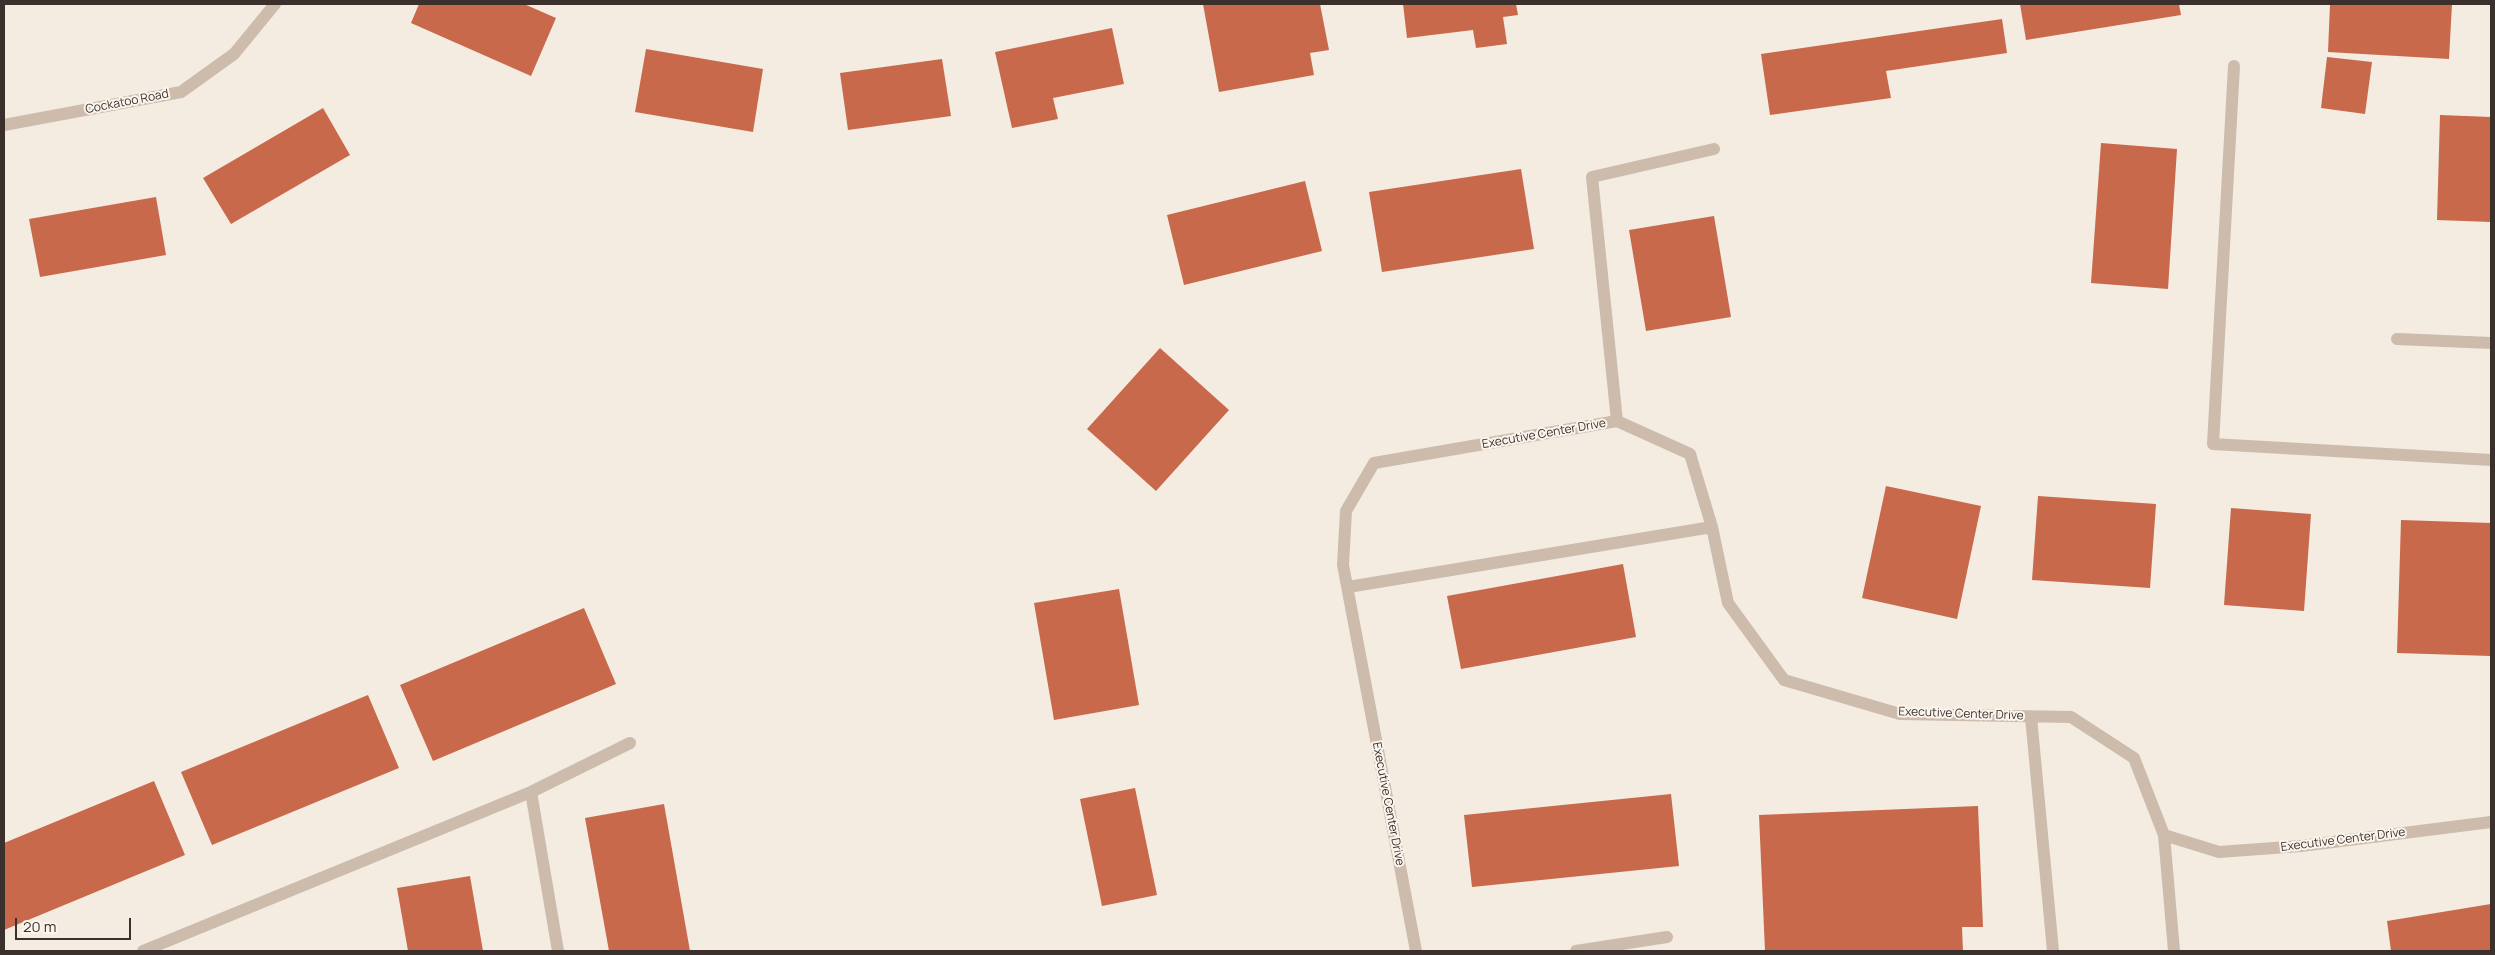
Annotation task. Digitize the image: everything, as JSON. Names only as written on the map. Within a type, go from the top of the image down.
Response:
[{"type":"street","name":"Cockatoo Road","points":[[4,125],[181,92],[234,54],[275,4]]},
{"type":"street","points":[[2234,66],[2213,444],[2491,460]]},
{"type":"street","points":[[1617,421],[1592,177],[1714,149]]},
{"type":"street","points":[[2397,339],[2491,343]]},
{"type":"street","name":"Executive Center Drive","points":[[1416,951],[1344,565],[1346,512],[1374,463],[1617,421],[1690,454],[1712,527],[1728,603],[1784,680],[1900,714],[2071,718],[2134,758],[2164,835],[2219,852],[2302,846],[2491,822]]},
{"type":"street","points":[[1348,587],[1712,527]]},
{"type":"street","points":[[2031,717],[2053,951]]},
{"type":"street","points":[[143,951],[166,947],[531,792],[630,743]]},
{"type":"street","points":[[531,792],[558,951]]},
{"type":"street","points":[[2164,835],[2174,951]]},
{"type":"street","points":[[1576,951],[1667,938]]},
{"type":"building","points":[[419,4],[524,4],[556,18],[531,76],[411,23]]},
{"type":"building","points":[[1203,4],[1320,4],[1329,50],[1310,53],[1314,75],[1219,92]]},
{"type":"building","points":[[1403,4],[1516,4],[1518,15],[1503,17],[1507,44],[1476,48],[1473,30],[1407,38]]},
{"type":"building","points":[[2020,4],[2179,4],[2181,15],[2026,40]]},
{"type":"building","points":[[2330,4],[2452,4],[2449,59],[2328,52]]},
{"type":"building","points":[[2002,19],[2007,53],[1886,71],[1891,98],[1770,115],[1761,54]]},
{"type":"building","points":[[1112,28],[1124,84],[1053,98],[1058,119],[1012,128],[995,52]]},
{"type":"building","points":[[646,49],[763,69],[753,132],[635,112]]},
{"type":"building","points":[[2327,57],[2372,62],[2365,114],[2321,108]]},
{"type":"building","points":[[942,59],[951,116],[848,130],[840,73]]},
{"type":"building","points":[[323,108],[350,155],[231,224],[203,178]]},
{"type":"building","points":[[2440,115],[2491,117],[2491,222],[2437,220]]},
{"type":"building","points":[[2101,143],[2177,149],[2168,289],[2091,283]]},
{"type":"building","points":[[1521,169],[1534,249],[1382,272],[1369,192]]},
{"type":"building","points":[[1305,181],[1322,251],[1184,285],[1167,215]]},
{"type":"building","points":[[156,197],[166,255],[40,277],[29,219]]},
{"type":"building","points":[[1714,216],[1731,317],[1646,331],[1629,230]]},
{"type":"building","points":[[1160,348],[1229,410],[1156,491],[1087,429]]},
{"type":"building","points":[[1886,486],[1981,506],[1957,619],[1862,598]]},
{"type":"building","points":[[2038,496],[2156,504],[2150,588],[2032,580]]},
{"type":"building","points":[[2231,508],[2311,514],[2304,611],[2224,605]]},
{"type":"building","points":[[2401,520],[2491,523],[2491,656],[2397,653]]},
{"type":"building","points":[[1623,564],[1636,637],[1461,669],[1447,596]]},
{"type":"building","points":[[1119,589],[1139,705],[1054,720],[1034,603]]},
{"type":"building","points":[[584,608],[616,684],[433,761],[400,685]]},
{"type":"building","points":[[368,695],[399,768],[212,845],[181,772]]},
{"type":"building","points":[[154,781],[185,855],[4,930],[4,843]]},
{"type":"building","points":[[1135,788],[1157,895],[1102,906],[1080,799]]},
{"type":"building","points":[[1671,794],[1679,866],[1472,887],[1464,815]]},
{"type":"building","points":[[664,804],[690,951],[609,951],[585,818]]},
{"type":"building","points":[[1978,806],[1983,927],[1962,927],[1963,951],[1765,951],[1759,815]]},
{"type":"building","points":[[470,876],[483,951],[408,951],[397,888]]},
{"type":"building","points":[[2491,904],[2491,951],[2391,951],[2387,921]]}]
